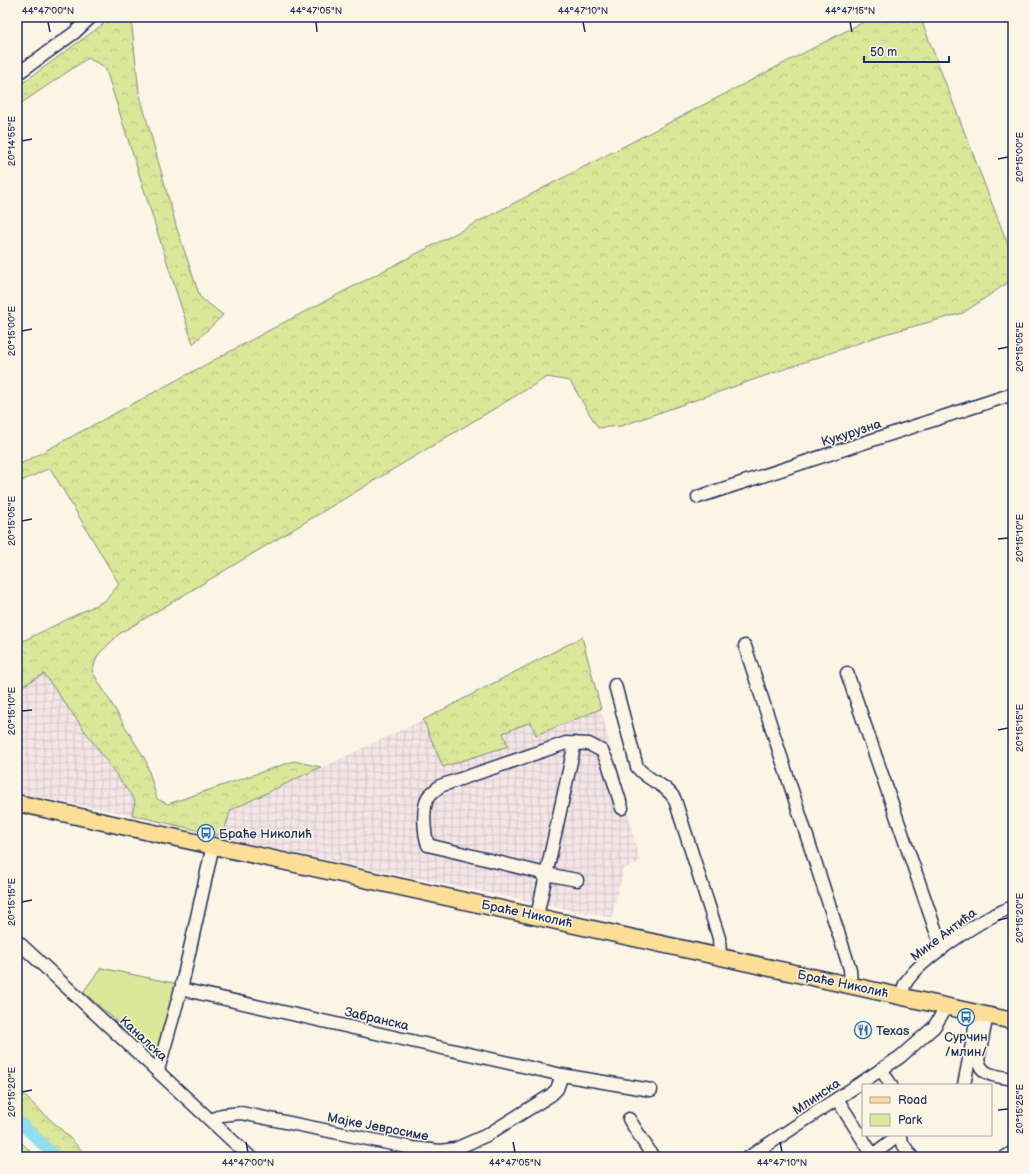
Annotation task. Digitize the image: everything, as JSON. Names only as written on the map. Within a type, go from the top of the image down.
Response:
[{"type":"main road","name":"Браће Николић","points":[[17,803],[851,984],[1013,1021]]},
{"type":"street","points":[[17,74],[74,33],[90,17]]},
{"type":"street","name":"Кукурузна","points":[[698,497],[1013,394]]},
{"type":"street","points":[[745,646],[850,969],[851,984]]},
{"type":"street","points":[[847,673],[942,949]]},
{"type":"street","points":[[615,685],[637,767],[645,776],[668,791],[675,800],[719,938],[720,956]]},
{"type":"street","points":[[577,880],[546,874],[428,845],[424,836],[424,815],[428,797],[440,786],[566,743],[575,743],[589,744],[602,751],[608,763],[622,808]]},
{"type":"street","points":[[537,916],[575,743]]},
{"type":"street","points":[[158,1070],[181,989],[213,845]]},
{"type":"street","name":"Мике Антића","points":[[902,996],[905,984],[912,975],[942,949],[992,915],[1013,906]]},
{"type":"street","name":"Каналска","points":[[17,941],[158,1070],[250,1157]]},
{"type":"street","name":"Забранска","points":[[181,989],[562,1075],[651,1090]]},
{"type":"street","name":"Млинска","points":[[749,1157],[900,1057],[925,1036],[942,1016],[947,1006]]},
{"type":"street","points":[[982,1014],[978,1060],[979,1066],[986,1073],[1013,1079]]},
{"type":"street","points":[[964,1084],[982,1014]]},
{"type":"street","points":[[881,1069],[890,1084]]},
{"type":"street","name":"Мајке Јевросиме","points":[[211,1120],[222,1115],[241,1113],[412,1148],[441,1151],[454,1149],[487,1135],[551,1095],[557,1089],[562,1075]]},
{"type":"street","points":[[837,1099],[872,1156],[898,1136]]},
{"type":"street","points":[[629,1119],[653,1157]]},
{"type":"street","points":[[899,1136],[902,1143],[912,1157]]},
{"type":"street","points":[[1005,1157],[1013,1152]]},
{"type":"shaded area","points":[[44,674],[135,801],[132,815],[17,793],[17,689]]},
{"type":"shaded area","points":[[601,709],[640,862],[623,869],[612,918],[240,842],[222,836],[231,810],[423,720],[443,766],[508,746],[503,733],[531,722],[536,735]]},
{"type":"green space","points":[[108,17],[131,18],[139,92],[177,229],[200,297],[223,315],[193,344],[105,67],[88,58],[17,106],[17,87],[102,25]]},
{"type":"green space","points":[[873,17],[920,17],[1013,258],[1013,279],[963,313],[885,334],[621,426],[598,428],[570,381],[547,377],[119,634],[98,655],[92,671],[146,761],[157,799],[168,804],[294,761],[321,767],[231,810],[222,836],[132,815],[135,801],[44,674],[17,689],[17,644],[106,600],[119,584],[50,468],[17,483],[17,466],[281,324]]},
{"type":"green space","points":[[582,637],[601,709],[536,735],[531,722],[503,733],[508,746],[443,767],[423,720]]},
{"type":"green space","points":[[101,968],[178,984],[158,1051],[152,1051],[149,1049],[83,992]]},
{"type":"green space","points":[[17,1089],[66,1134],[88,1157],[62,1157],[17,1115]]},
{"type":"green space","points":[[17,1138],[36,1157],[17,1157]]},
{"type":"waterway","points":[[17,1120],[56,1157]]},
{"type":"place","name":"Браће Николић","points":[[206,833]]},
{"type":"place","name":"Сурчин /млин/","points":[[966,1017]]},
{"type":"place","name":"Texas","points":[[863,1030]]}]
